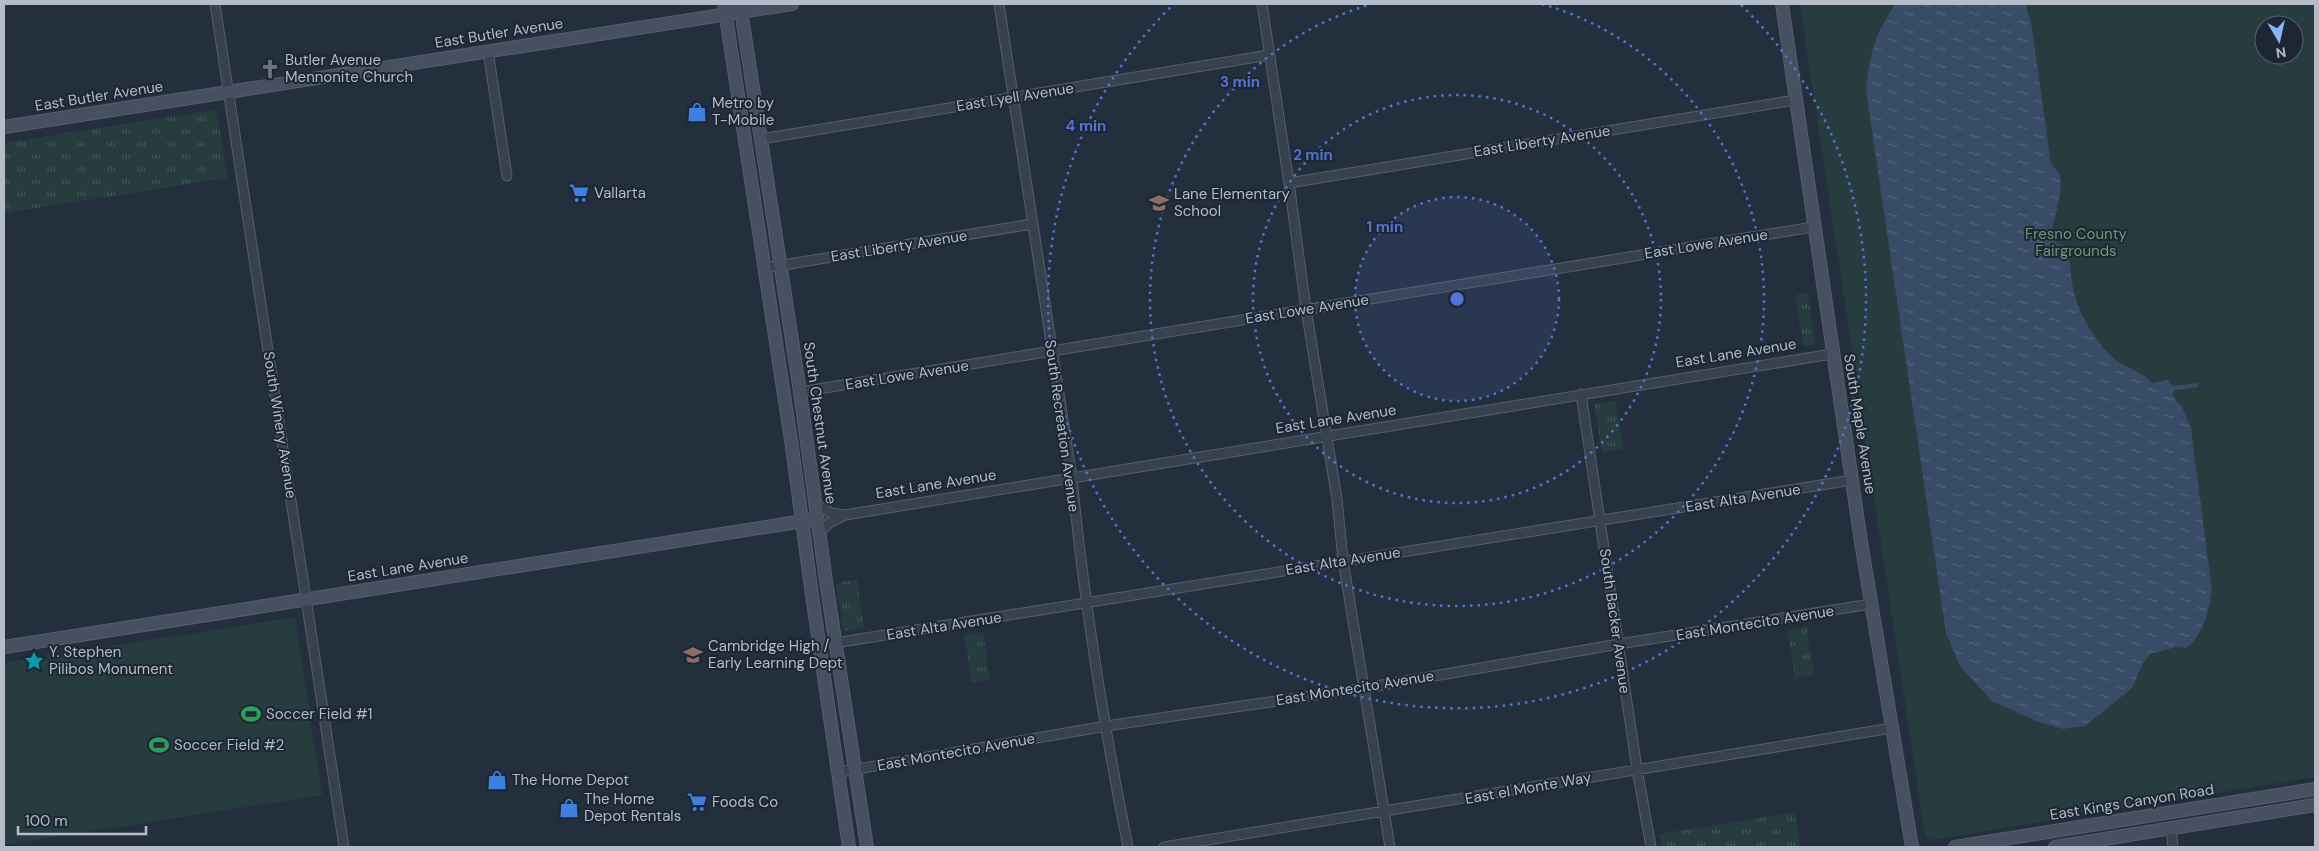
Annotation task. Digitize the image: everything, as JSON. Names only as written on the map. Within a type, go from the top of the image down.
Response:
[{"type":"main road","name":"East Butler Avenue","points":[[4,127],[488,52],[725,9],[792,4]]},
{"type":"main road","name":"South Maple Avenue","points":[[1782,4],[1832,354],[1871,604],[1912,847]]},
{"type":"main road","name":"South Chestnut Avenue","points":[[741,8],[806,428],[835,643],[867,847]]},
{"type":"main road","name":"South Chestnut Avenue","points":[[725,9],[766,268],[850,847]]},
{"type":"main road","points":[[779,362],[789,368],[798,425],[806,428]]},
{"type":"main road","name":"East Lane Avenue","points":[[4,647],[818,519]]},
{"type":"main road","name":"East Kings Canyon Road","points":[[1955,847],[2315,789]]},
{"type":"main road","points":[[2171,829],[2174,822],[2183,817],[2266,803],[2284,794]]},
{"type":"main road","points":[[2055,847],[2313,804]]},
{"type":"main road","points":[[2077,844],[2100,833],[2157,824],[2165,819],[2168,812]]},
{"type":"main road","points":[[847,830],[855,834],[859,847]]},
{"type":"street","name":"South Winery Avenue","points":[[215,4],[230,92],[344,847]]},
{"type":"street","name":"South Recreation Avenue","points":[[999,4],[1072,478],[1078,540],[1106,726],[1128,847]]},
{"type":"street","points":[[1262,4],[1290,183],[1306,309],[1328,438],[1343,560],[1390,847]]},
{"type":"street","points":[[488,52],[507,176]]},
{"type":"street","name":"East Lyell Avenue","points":[[761,139],[1269,55]]},
{"type":"street","name":"East Liberty Avenue","points":[[1290,183],[1795,100]]},
{"type":"street","name":"East Liberty Avenue","points":[[766,268],[1032,224]]},
{"type":"street","name":"East Lowe Avenue","points":[[800,392],[1813,227]]},
{"type":"street","name":"East Lane Avenue","points":[[820,532],[829,523],[845,515],[1328,438],[1581,394],[1832,354]]},
{"type":"street","name":"South Backer Avenue","points":[[1581,394],[1637,769],[1651,847]]},
{"type":"street","name":"East Alta Avenue","points":[[835,643],[1343,560],[1601,521],[1852,480]]},
{"type":"street","name":"East Lane Avenue","points":[[816,504],[831,512],[845,515]]},
{"type":"street","name":"East Montecito Avenue","points":[[840,772],[1106,726],[1365,688],[1619,644],[1871,604]]},
{"type":"street","name":"East el Monte Way","points":[[1164,847],[1892,728]]},
{"type":"street","points":[[2171,829],[2172,847]]},
{"type":"green space","name":"Fresno County Fairgrounds","points":[[1800,4],[2315,4],[2315,777],[1931,840],[1925,836]]},
{"type":"green space","points":[[214,110],[217,113],[227,178],[4,213],[4,143]]},
{"type":"green space","points":[[1808,293],[1815,341],[1812,345],[1803,347],[1795,295]]},
{"type":"green space","points":[[1616,401],[1623,449],[1602,453],[1594,404]]},
{"type":"green space","points":[[857,580],[864,628],[846,631],[843,628],[836,583]]},
{"type":"green space","points":[[295,617],[322,795],[4,845],[4,663]]},
{"type":"green space","points":[[1807,627],[1814,675],[1795,678],[1787,630]]},
{"type":"green space","points":[[983,632],[990,680],[971,683],[964,635]]},
{"type":"green space","points":[[1795,812],[1800,847],[1661,847],[1659,834]]},
{"type":"water","points":[[1896,4],[2025,4],[2031,22],[2051,164],[2059,173],[2061,187],[2050,238],[2057,240],[2056,243],[2063,246],[2067,251],[2074,291],[2081,312],[2094,336],[2111,356],[2143,375],[2152,383],[2168,380],[2174,386],[2198,383],[2198,387],[2175,390],[2172,395],[2183,409],[2191,429],[2212,591],[2207,615],[2201,630],[2186,648],[2176,647],[2150,654],[2143,663],[2132,688],[2085,726],[2063,729],[2036,721],[1992,701],[1960,666],[1946,633],[1866,90],[1874,45],[1883,25]]},
{"type":"place","name":"Butler Avenue Mennonite Church","points":[[270,69]]},
{"type":"place","name":"Metro by T-Mobile","points":[[697,112]]},
{"type":"place","name":"Vallarta","points":[[579,193]]},
{"type":"place","name":"Lane Elementary School","points":[[1159,203]]},
{"type":"place","name":"Cambridge High / Early Learning Dept","points":[[693,655]]},
{"type":"place","name":"Y. Stephen Pilibos Monument","points":[[34,661]]},
{"type":"place","name":"Soccer Field #1","points":[[251,714]]},
{"type":"place","name":"Soccer Field #2","points":[[159,745]]},
{"type":"place","name":"The Home Depot","points":[[497,780]]},
{"type":"place","name":"Foods Co","points":[[697,802]]},
{"type":"place","name":"The Home Depot Rentals","points":[[569,808]]}]
